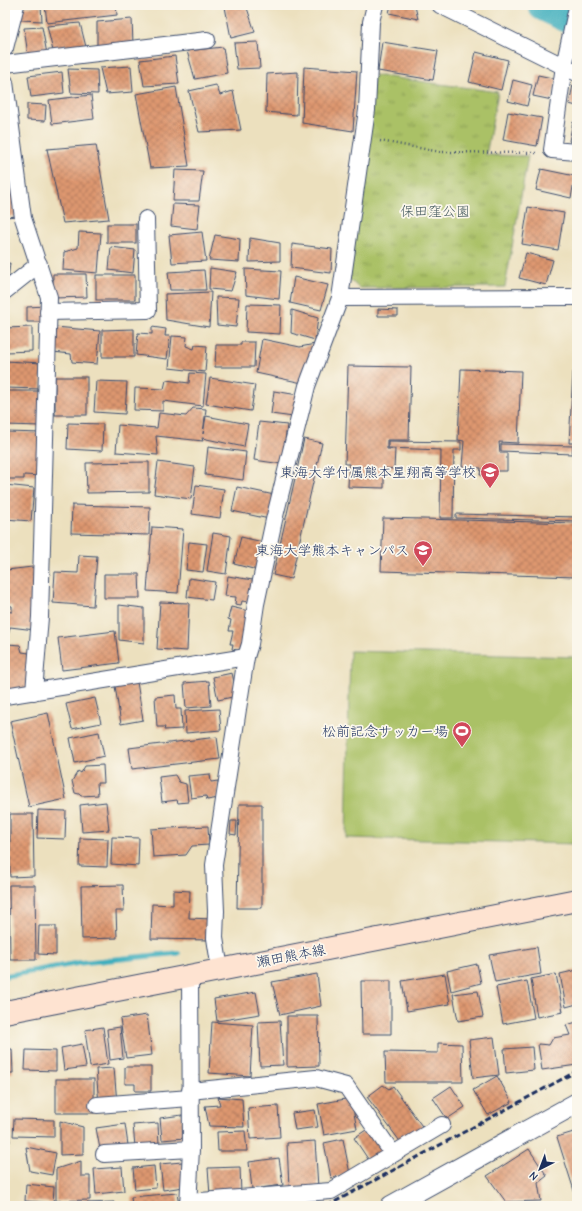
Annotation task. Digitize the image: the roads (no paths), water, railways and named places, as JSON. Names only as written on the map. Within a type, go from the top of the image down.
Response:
[{"type":"main road","name":"瀬田熊本線","points":[[5,1012],[190,977],[577,900]]},
{"type":"street","points":[[5,48],[16,5]]},
{"type":"street","points":[[220,970],[215,938],[216,911],[214,864],[246,657],[250,644],[256,604],[274,520],[305,391],[340,298],[367,110],[371,22],[375,5]]},
{"type":"street","points":[[440,5],[571,70]]},
{"type":"street","points":[[577,8],[571,70],[552,150],[577,152]]},
{"type":"street","points":[[5,64],[207,40]]},
{"type":"street","points":[[5,82],[23,218],[49,297],[40,618],[34,692]]},
{"type":"street","points":[[48,312],[148,310],[146,219]]},
{"type":"street","points":[[5,291],[39,264]]},
{"type":"street","points":[[340,298],[577,297]]},
{"type":"street","points":[[5,696],[246,657]]},
{"type":"street","points":[[190,977],[191,1148],[188,1204],[331,1191],[442,1125]]},
{"type":"street","points":[[97,1105],[316,1078],[346,1086],[393,1154]]},
{"type":"street","points":[[391,1206],[577,1103]]},
{"type":"street","points":[[104,1154],[191,1148]]},
{"type":"waterway","points":[[544,5],[577,21]]},
{"type":"waterway","points":[[5,976],[79,963],[178,953]]},
{"type":"railway","points":[[327,1206],[577,1071]]},
{"type":"place","name":"東海大学付属熊本星翔高等学校","points":[[490,489]]},
{"type":"place","name":"東海大学熊本キャンパス","points":[[423,567]]},
{"type":"place","name":"松前記念サッカー場","points":[[462,748]]},
{"type":"park label","name":"保田窪公園","points":[[435,211]]}]
